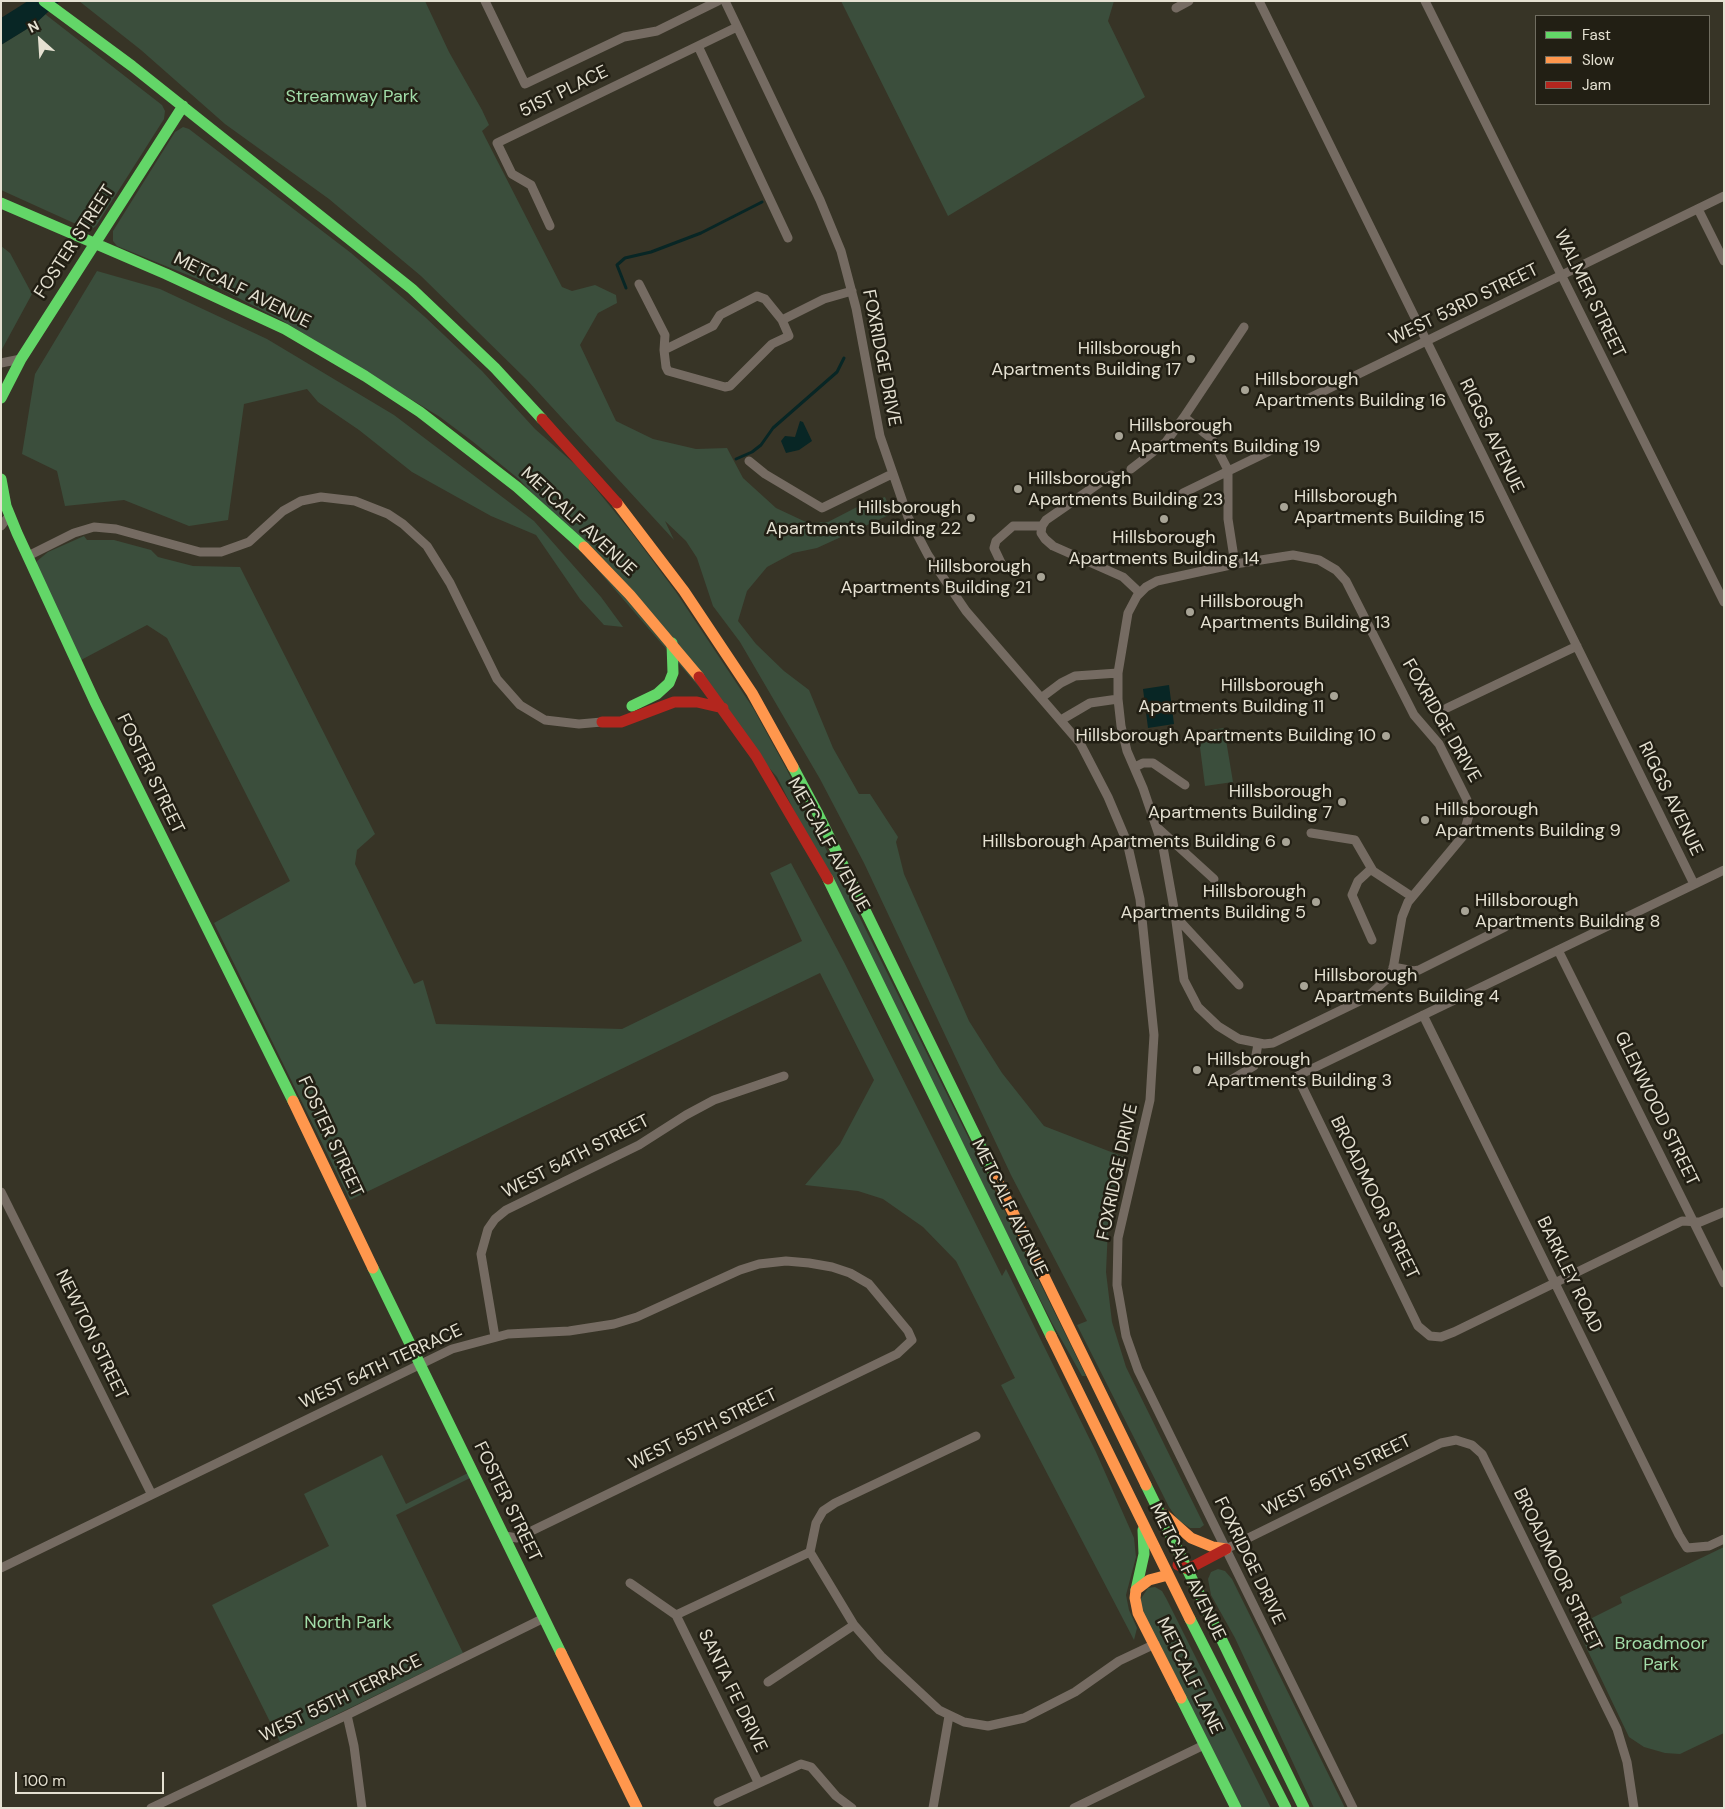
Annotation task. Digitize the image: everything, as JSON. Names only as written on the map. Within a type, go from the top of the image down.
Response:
[{"type":"main road","name":"METCALF AVENUE","points":[[44,1],[183,106],[362,247],[412,289],[495,368],[547,422],[623,510],[695,606],[752,693],[817,812],[1304,1808]]},
{"type":"main road","name":"FOSTER STREET","points":[[2,396],[21,359],[183,106]]},
{"type":"main road","name":"METCALF AVENUE","points":[[1,203],[166,274],[285,329],[365,376],[420,412],[517,487],[553,519],[630,595],[672,643],[723,708],[783,798],[834,889],[1168,1575],[1286,1808]]},
{"type":"main road","name":"FOSTER STREET","points":[[1,479],[10,515],[95,702],[263,1037],[419,1364],[637,1808]]},
{"type":"main road","points":[[602,722],[663,689],[673,673],[672,643]]},
{"type":"main road","points":[[602,722],[621,722],[674,702],[697,702],[723,708]]},
{"type":"main road","points":[[1098,1430],[1138,1490],[1172,1557],[1179,1566],[1188,1569],[1226,1550]]},
{"type":"main road","points":[[1158,1508],[1192,1538],[1226,1550]]},
{"type":"main road","name":"METCALF LANE","points":[[1142,1519],[1144,1554],[1134,1598],[1138,1613],[1236,1808]]},
{"type":"main road","points":[[1136,1590],[1149,1580],[1168,1575],[1188,1593],[1217,1652],[1253,1706]]},
{"type":"street","points":[[485,1],[525,84],[624,37],[657,31],[718,1]]},
{"type":"street","name":"FOXRIDGE DRIVE","points":[[725,1],[820,200],[841,251],[852,291],[876,417],[892,474],[908,517],[945,582],[966,610],[1076,737],[1089,758],[1127,842],[1140,899],[1154,1035],[1153,1076],[1146,1122],[1118,1238],[1116,1271],[1122,1316],[1134,1362],[1352,1808]]},
{"type":"street","points":[[1176,8],[1189,1]]},
{"type":"street","name":"RIGGS AVENUE","points":[[1259,1],[1694,884]]},
{"type":"street","name":"WALMER STREET","points":[[1425,1],[1724,602]]},
{"type":"street","name":"51ST PLACE","points":[[550,226],[531,185],[512,174],[497,143],[737,27]]},
{"type":"street","points":[[698,46],[788,238]]},
{"type":"street","name":"WEST 53RD STREET","points":[[1299,403],[1724,196]]},
{"type":"street","points":[[1698,209],[1724,261]]},
{"type":"street","points":[[639,284],[665,336],[664,350],[668,370],[725,387],[730,386],[772,344],[789,336],[782,320],[765,299],[757,296],[720,315],[714,325],[709,328],[664,350]]},
{"type":"street","points":[[782,320],[824,299],[852,291]]},
{"type":"street","points":[[1131,469],[1166,442],[1244,327]]},
{"type":"street","points":[[1,364],[21,359]]},
{"type":"street","points":[[1184,417],[1212,439],[1228,470],[1228,518],[1235,564]]},
{"type":"street","points":[[1183,492],[1282,445]]},
{"type":"street","points":[[749,461],[765,474],[822,508],[892,474]]},
{"type":"street","points":[[1110,475],[1046,520],[1042,526],[1042,536],[1048,543],[1123,577],[1140,593]]},
{"type":"street","points":[[28,556],[74,533],[94,527],[116,529],[200,552],[221,552],[249,542],[283,511],[302,501],[321,497],[355,501],[388,514],[403,524],[427,546],[450,583],[489,666],[508,695],[544,720],[579,724],[602,722]]},
{"type":"street","points":[[1,526],[10,515]]},
{"type":"street","points":[[1003,567],[994,548],[996,541],[1013,526],[1042,526]]},
{"type":"street","name":"FOXRIDGE DRIVE","points":[[1302,555],[1319,560],[1336,570],[1356,597],[1416,719],[1439,744],[1467,800],[1468,820],[1460,841],[1411,896],[1402,917],[1393,967],[1387,979],[1366,998],[1273,1043],[1258,1044],[1244,1041],[1227,1032],[1207,1017],[1192,998],[1181,970],[1176,917],[1158,827],[1127,751],[1121,726],[1118,699],[1118,673],[1128,614],[1140,593],[1157,581],[1235,564],[1302,555]]},
{"type":"street","points":[[1447,708],[1576,646]]},
{"type":"street","points":[[1041,698],[1061,683],[1075,676],[1118,673]]},
{"type":"street","points":[[1061,720],[1090,703],[1118,699]]},
{"type":"street","points":[[1135,767],[1143,763],[1153,763],[1186,785]]},
{"type":"street","points":[[1158,827],[1214,879]]},
{"type":"street","points":[[1311,833],[1355,840],[1360,845],[1371,869],[1411,896]]},
{"type":"street","points":[[1371,869],[1358,881],[1352,895],[1372,940]]},
{"type":"street","points":[[1424,1014],[1724,870]]},
{"type":"street","points":[[1176,917],[1239,985]]},
{"type":"street","points":[[1393,967],[1416,971],[1506,927]]},
{"type":"street","name":"GLENWOOD STREET","points":[[1558,950],[1724,1283]]},
{"type":"street","name":"BROADMOOR STREET","points":[[1424,1014],[1297,1076],[1407,1304],[1419,1328],[1425,1333],[1436,1337],[1446,1336],[1555,1283]]},
{"type":"street","name":"BARKLEY ROAD","points":[[1424,1014],[1674,1527],[1687,1548],[1709,1546],[1724,1539]]},
{"type":"street","points":[[1229,1081],[1254,1066],[1258,1044]]},
{"type":"street","name":"WEST 54TH STREET","points":[[495,1337],[481,1254],[488,1229],[495,1219],[506,1210],[639,1145],[686,1115],[714,1100],[784,1076]]},
{"type":"street","name":"NEWTON STREET","points":[[1,1192],[151,1493]]},
{"type":"street","points":[[1555,1283],[1682,1222],[1703,1221],[1724,1212]]},
{"type":"street","name":"WEST 54TH TERRACE","points":[[1,1568],[151,1493],[452,1348],[495,1337],[526,1332],[588,1330],[614,1324],[650,1312],[740,1270],[759,1264],[786,1261],[832,1267],[862,1278],[878,1294],[908,1331],[912,1340]]},
{"type":"street","name":"WEST 55TH STREET","points":[[505,1536],[517,1538],[526,1534],[898,1354],[912,1340]]},
{"type":"street","points":[[976,1436],[835,1503],[823,1511],[816,1523],[810,1552],[854,1625],[890,1665],[949,1716],[964,1722],[988,1726],[1012,1722],[1075,1692],[1109,1667],[1155,1644]]},
{"type":"street","name":"WEST 56TH STREET","points":[[1226,1550],[1441,1443],[1453,1440],[1464,1441]]},
{"type":"street","name":"BROADMOOR STREET","points":[[1464,1441],[1482,1454],[1612,1718],[1626,1755],[1634,1808]]},
{"type":"street","points":[[630,1582],[676,1615],[810,1552]]},
{"type":"street","name":"SANTA FE DRIVE","points":[[676,1615],[758,1782]]},
{"type":"street","name":"WEST 55TH TERRACE","points":[[151,1808],[347,1715],[544,1618]]},
{"type":"street","points":[[768,1682],[854,1625]]},
{"type":"street","points":[[347,1715],[354,1746],[362,1808]]},
{"type":"street","points":[[933,1808],[949,1716]]},
{"type":"street","points":[[1074,1808],[1204,1745]]},
{"type":"street","points":[[718,1802],[758,1782],[801,1764],[811,1767],[836,1796],[852,1808]]},
{"type":"green space","name":"Streamway Park","points":[[79,1],[425,1],[449,52],[489,125],[482,131],[562,287],[572,291],[595,285],[616,295],[617,303],[598,313],[580,345],[616,421],[653,439],[696,449],[727,448],[743,478],[776,508],[808,523],[828,522],[857,507],[885,497],[891,511],[889,515],[817,548],[793,553],[767,567],[747,591],[738,621],[756,644],[784,671],[809,690],[833,748],[859,794],[870,794],[898,837],[896,842],[904,874],[969,1021],[1002,1073],[1044,1126],[1124,1157],[1108,1228],[1106,1272],[1112,1322],[1126,1367],[1204,1525],[1200,1528],[1190,1528],[1178,1520],[1169,1507],[1077,1325],[1087,1321],[1011,1175],[864,863],[820,779],[740,642],[713,606],[697,558],[686,541],[665,521],[674,540],[527,380],[421,276],[329,199],[225,124],[141,50]]},
{"type":"green space","points":[[841,1],[1114,1],[1108,21],[1145,97],[948,216]]},
{"type":"green space","points":[[45,14],[162,105],[165,111],[164,119],[96,226],[92,229],[87,229],[1,190],[1,45],[35,24]]},
{"type":"green space","points":[[183,127],[189,129],[351,253],[425,317],[482,371],[535,429],[578,467],[632,533],[676,592],[753,708],[786,768],[1086,1376],[1082,1376],[1052,1323],[777,777],[520,480],[472,441],[440,417],[283,321],[217,287],[117,246],[113,241],[113,231],[175,132]]},
{"type":"green space","points":[[1,246],[10,253],[32,294],[1,351]]},
{"type":"green space","points":[[97,271],[160,289],[267,339],[394,415],[534,521],[601,597],[623,627],[604,625],[580,599],[536,535],[491,516],[412,472],[359,430],[318,402],[307,389],[244,404],[228,520],[189,526],[124,500],[65,506],[57,471],[22,454],[35,374]]},
{"type":"green space","points":[[84,536],[87,540],[114,540],[151,550],[158,557],[193,566],[240,567],[375,834],[357,850],[355,864],[414,984],[423,980],[436,1024],[622,1029],[802,941],[770,873],[791,863],[844,962],[1002,1276],[1006,1269],[1096,1452],[1134,1538],[1136,1557],[1126,1595],[1129,1610],[1137,1628],[1134,1640],[1001,1385],[1015,1378],[956,1261],[923,1227],[883,1199],[858,1191],[805,1185],[840,1144],[874,1080],[820,973],[350,1200],[214,923],[290,881],[167,638],[147,625],[81,660],[37,568],[37,561],[48,552]]},
{"type":"green space","points":[[1224,728],[1233,782],[1205,786],[1198,732]]},
{"type":"green space","name":"North Park","points":[[382,1455],[406,1504],[468,1473],[470,1478],[396,1515],[463,1653],[280,1742],[212,1605],[329,1546],[304,1494]]},
{"type":"green space","name":"Broadmoor Park","points":[[1724,1547],[1724,1733],[1680,1754],[1665,1753],[1644,1747],[1629,1737],[1576,1626],[1622,1603],[1620,1597]]},
{"type":"green space","points":[[1218,1569],[1225,1571],[1232,1579],[1345,1808],[1314,1808],[1235,1638],[1211,1595],[1208,1579],[1211,1572]]},
{"type":"green space","points":[[1155,1587],[1162,1591],[1166,1598],[1271,1808],[1242,1808],[1142,1613],[1140,1600],[1148,1588]]},
{"type":"water","points":[[28,1],[60,1],[35,24],[1,45],[1,18]]},
{"type":"water","points":[[800,421],[803,422],[812,441],[799,450],[786,453],[781,441],[785,436],[795,437]]},
{"type":"water","points":[[1169,685],[1174,724],[1148,728],[1143,689]]},
{"type":"waterway","points":[[626,288],[617,265],[625,258],[651,252],[701,233],[762,202]]},
{"type":"waterway","points":[[736,459],[752,452],[761,445],[773,428],[837,372],[844,358]]},
{"type":"traffic: fast","points":[[44,1],[132,66],[412,289],[495,368],[542,419]]},
{"type":"traffic: fast","points":[[1,398],[21,359],[183,106]]},
{"type":"traffic: fast","points":[[1,203],[166,274],[285,329],[365,376],[420,412],[517,487],[584,547]]},
{"type":"traffic: fast","points":[[1,479],[6,506],[17,533],[95,702],[293,1101]]},
{"type":"traffic: fast","points":[[632,706],[657,694],[669,683],[673,673],[672,643]]},
{"type":"traffic: fast","points":[[793,767],[817,812],[996,1178]]},
{"type":"traffic: fast","points":[[828,879],[1051,1336]]},
{"type":"traffic: fast","points":[[373,1268],[561,1653]]},
{"type":"traffic: fast","points":[[1146,1485],[1304,1808]]},
{"type":"traffic: fast","points":[[1136,1590],[1144,1554],[1143,1530]]},
{"type":"traffic: fast","points":[[1190,1619],[1286,1808]]},
{"type":"traffic: fast","points":[[1181,1698],[1236,1808]]},
{"type":"traffic: slow","points":[[617,503],[684,591],[752,693],[793,767]]},
{"type":"traffic: slow","points":[[584,547],[630,595],[699,677]]},
{"type":"traffic: slow","points":[[293,1101],[373,1268]]},
{"type":"traffic: slow","points":[[996,1178],[1146,1485]]},
{"type":"traffic: slow","points":[[1051,1336],[1190,1619]]},
{"type":"traffic: slow","points":[[1165,1515],[1191,1538],[1213,1547],[1226,1549]]},
{"type":"traffic: slow","points":[[1168,1575],[1149,1580],[1136,1590],[1135,1598],[1138,1613],[1181,1698]]},
{"type":"traffic: slow","points":[[561,1653],[637,1808]]},
{"type":"traffic: jam","points":[[542,419],[617,503]]},
{"type":"traffic: jam","points":[[699,677],[756,756],[828,879]]},
{"type":"traffic: jam","points":[[602,722],[621,722],[674,702],[697,702],[723,708]]},
{"type":"traffic: jam","points":[[1178,1565],[1188,1569],[1226,1549]]},
{"type":"place","name":"Hillsborough Apartments Building 17","points":[[1191,359]]},
{"type":"place","name":"Hillsborough Apartments Building 16","points":[[1245,390]]},
{"type":"place","name":"Hillsborough Apartments Building 19","points":[[1119,436]]},
{"type":"place","name":"Hillsborough Apartments Building 23","points":[[1018,489]]},
{"type":"place","name":"Hillsborough Apartments Building 15","points":[[1284,507]]},
{"type":"place","name":"Hillsborough Apartments Building 22","points":[[971,518]]},
{"type":"place","name":"Hillsborough Apartments Building 14","points":[[1164,519]]},
{"type":"place","name":"Hillsborough Apartments Building 21","points":[[1041,577]]},
{"type":"place","name":"Hillsborough Apartments Building 13","points":[[1190,612]]},
{"type":"place","name":"Hillsborough Apartments Building 11","points":[[1334,696]]},
{"type":"place","name":"Hillsborough Apartments Building 10","points":[[1386,736]]},
{"type":"place","name":"Hillsborough Apartments Building 7","points":[[1342,802]]},
{"type":"place","name":"Hillsborough Apartments Building 9","points":[[1425,820]]},
{"type":"place","name":"Hillsborough Apartments Building 6","points":[[1286,842]]},
{"type":"place","name":"Hillsborough Apartments Building 5","points":[[1316,902]]},
{"type":"place","name":"Hillsborough Apartments Building 8","points":[[1465,911]]},
{"type":"place","name":"Hillsborough Apartments Building 4","points":[[1304,986]]},
{"type":"place","name":"Hillsborough Apartments Building 3","points":[[1197,1070]]}]
